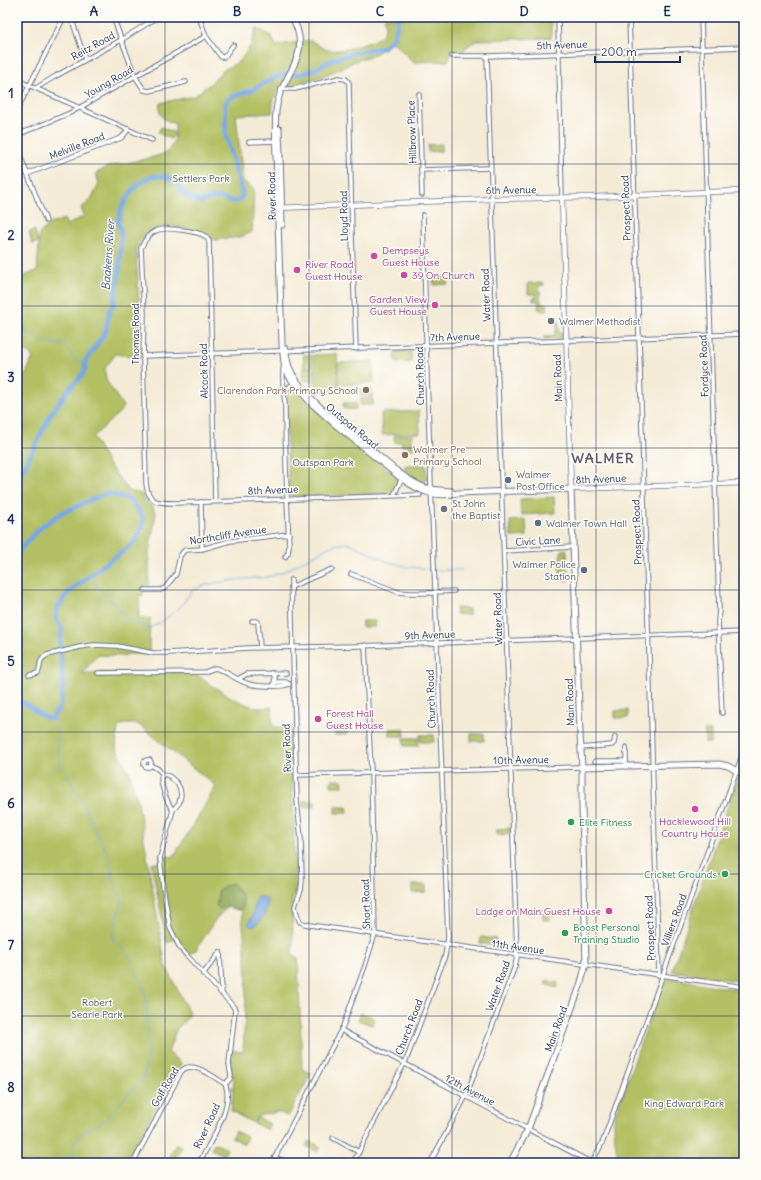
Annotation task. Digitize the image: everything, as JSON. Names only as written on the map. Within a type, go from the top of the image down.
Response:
[{"type":"main road","points":[[292,17],[302,45]]},
{"type":"main road","points":[[295,17],[302,33],[302,45]]},
{"type":"main road","name":"River Road","points":[[284,351],[277,104],[302,45]]},
{"type":"main road","name":"Outspan Road","points":[[284,351],[284,363],[289,376],[312,404],[331,421],[418,489],[432,492]]},
{"type":"main road","name":"Outspan Road","points":[[284,351],[295,382]]},
{"type":"main road","name":"8th Avenue","points":[[432,492],[443,494],[570,489]]},
{"type":"main road","name":"Main Road","points":[[510,1163],[528,1129],[580,986],[586,964],[581,767],[570,489]]},
{"type":"main road","name":"Main Road","points":[[580,738],[581,767]]},
{"type":"main road","name":"10th Avenue","points":[[581,767],[626,763],[652,765],[722,764],[744,775]]},
{"type":"street","points":[[17,22],[20,17]]},
{"type":"street","points":[[17,110],[64,17]]},
{"type":"street","points":[[70,17],[86,59]]},
{"type":"street","points":[[113,17],[135,76],[144,90],[148,91],[186,82]]},
{"type":"street","name":"Reitz Road","points":[[36,88],[121,40],[156,17]]},
{"type":"street","points":[[199,17],[206,36],[221,57],[225,56],[233,45]]},
{"type":"street","name":"Main Road","points":[[558,17],[570,489]]},
{"type":"street","name":"Prospect Road","points":[[629,17],[652,765],[661,975]]},
{"type":"street","name":"Fordyce Road","points":[[700,17],[716,484],[722,713]]},
{"type":"street","name":"Young Road","points":[[17,135],[80,108],[206,36]]},
{"type":"street","name":"5th Avenue","points":[[452,56],[744,47]]},
{"type":"street","name":"Water Road","points":[[430,1163],[466,1096],[517,955],[487,56]]},
{"type":"street","name":"Lloyd Road","points":[[285,88],[295,89],[339,78],[346,79],[350,83],[356,349]]},
{"type":"street","points":[[17,80],[152,140]]},
{"type":"street","name":"Hillbrow Place","points":[[419,94],[422,195]]},
{"type":"street","name":"Melville Road","points":[[27,174],[121,138],[128,129]]},
{"type":"street","points":[[249,142],[277,141]]},
{"type":"street","points":[[17,148],[46,221]]},
{"type":"street","name":"Hillbrow Place","points":[[421,170],[490,168]]},
{"type":"street","name":"6th Avenue","points":[[280,208],[491,199],[562,198],[744,191]]},
{"type":"street","name":"Church Road","points":[[353,1163],[404,1063],[448,944],[423,215]]},
{"type":"street","name":"Thomas Road","points":[[151,498],[147,490],[146,483],[143,356],[144,314],[141,246],[155,231],[165,229],[202,235],[209,241]]},
{"type":"street","name":"Alcock Road","points":[[209,241],[215,501]]},
{"type":"street","name":"7th Avenue","points":[[143,356],[744,334]]},
{"type":"street","points":[[284,363],[289,534],[289,551],[284,557]]},
{"type":"street","points":[[284,390],[295,382]]},
{"type":"street","points":[[394,495],[403,477]]},
{"type":"street","name":"8th Avenue","points":[[570,489],[744,483]]},
{"type":"street","points":[[287,491],[292,498]]},
{"type":"street","name":"8th Avenue","points":[[151,498],[160,503],[420,495]]},
{"type":"street","points":[[200,502],[202,548]]},
{"type":"street","name":"Northcliff Avenue","points":[[145,590],[160,590],[164,588],[176,574],[182,552],[186,549],[202,548],[230,541],[289,534]]},
{"type":"street","name":"Civic Lane","points":[[504,551],[573,546]]},
{"type":"street","points":[[292,587],[332,569]]},
{"type":"street","points":[[351,574],[398,592],[410,593],[454,591]]},
{"type":"street","name":"River Road","points":[[291,580],[297,807],[301,838],[302,880],[301,890],[296,904],[297,913]]},
{"type":"street","points":[[252,621],[258,622],[260,647]]},
{"type":"street","name":"9th Avenue","points":[[29,675],[38,672],[40,661],[47,655],[85,646],[98,645],[117,646],[159,653],[260,647],[437,643],[744,632]]},
{"type":"street","name":"Short Road","points":[[272,1163],[341,1030],[375,934],[371,772],[365,645]]},
{"type":"street","points":[[98,674],[205,672],[214,668],[248,684],[272,686],[294,683]]},
{"type":"street","points":[[272,673],[275,677],[275,682],[272,686]]},
{"type":"street","points":[[238,679],[247,674],[286,673]]},
{"type":"street","points":[[275,682],[286,682],[289,684]]},
{"type":"street","points":[[581,748],[612,745],[615,737]]},
{"type":"street","points":[[594,762],[626,763],[626,747]]},
{"type":"street","name":"Villiers Road","points":[[592,1163],[603,1141],[661,975],[744,750]]},
{"type":"street","points":[[151,765],[158,769],[162,775],[162,785],[173,810]]},
{"type":"street","name":"10th Avenue","points":[[297,775],[581,767]]},
{"type":"street","points":[[162,775],[167,775],[173,779],[177,783],[181,794],[178,805],[173,810],[160,858],[167,914],[171,931],[187,956],[235,1010],[229,1064],[231,1075],[230,1079],[225,1084]]},
{"type":"street","name":"11th Avenue","points":[[297,913],[299,921],[305,924],[744,987]]},
{"type":"street","points":[[203,974],[220,952],[222,994]]},
{"type":"street","name":"12th Avenue","points":[[341,1030],[592,1163]]},
{"type":"street","name":"Golf Road","points":[[133,1163],[182,1070],[186,1067],[193,1067],[225,1084]]},
{"type":"street","name":"River Road","points":[[199,1163],[227,1105],[228,1095],[225,1084]]},
{"type":"street","points":[[333,1138],[359,1152]]},
{"type":"street","points":[[275,1157],[287,1163]]},
{"type":"green space","name":"Robert Searle Park","points":[[384,17],[551,17],[551,38],[478,40],[467,46],[462,53],[457,54],[452,50],[448,61],[413,62],[393,42],[375,54],[353,62],[323,76],[277,90],[273,102],[272,113],[236,115],[243,181],[254,189],[252,232],[240,237],[215,240],[208,235],[172,226],[156,228],[145,236],[138,244],[136,250],[140,358],[116,354],[105,368],[106,380],[124,408],[93,437],[108,464],[129,491],[142,494],[145,501],[152,506],[156,514],[149,552],[149,585],[143,586],[143,595],[139,596],[139,619],[150,618],[149,652],[144,654],[129,654],[123,656],[98,655],[82,673],[193,672],[216,688],[243,703],[259,708],[272,707],[273,727],[290,727],[296,890],[292,900],[292,955],[298,958],[302,1069],[311,1073],[289,1115],[287,1116],[278,1112],[257,1116],[253,1123],[231,1111],[234,1077],[231,1076],[231,1050],[243,1052],[247,974],[242,911],[228,907],[217,917],[196,950],[187,956],[175,939],[167,943],[151,863],[160,863],[160,855],[173,857],[216,786],[138,724],[124,724],[118,727],[116,748],[129,772],[138,802],[165,964],[190,1015],[176,1030],[168,1052],[181,1063],[125,1163],[17,1163],[17,382],[26,374],[33,357],[17,344],[17,277],[37,271],[39,234],[50,224],[64,219],[67,225],[84,216],[81,208],[90,200],[99,184],[96,173],[107,167],[158,156],[168,151],[173,143],[175,134],[171,139],[158,133],[161,127],[175,133],[175,124],[164,119],[159,111],[160,103],[194,96],[210,84],[222,71],[240,61],[251,45],[256,28],[271,36],[276,46],[310,41],[326,50],[341,50],[372,41],[382,35],[385,28]]},
{"type":"green space","points":[[442,144],[441,151],[428,152],[428,145]]},
{"type":"green space","points":[[35,230],[38,243],[32,244],[29,232]]},
{"type":"green space","points":[[447,278],[448,284],[434,285],[433,279]]},
{"type":"green space","points":[[528,283],[544,283],[544,285],[539,286],[539,291],[541,304],[548,304],[547,311],[541,311],[541,309],[538,309],[539,301],[533,301],[533,298],[537,297],[536,294],[528,294]]},
{"type":"green space","points":[[557,319],[559,333],[564,333],[562,337],[557,339],[544,339],[545,336],[553,336],[556,332]]},
{"type":"green space","points":[[396,351],[411,351],[411,362],[396,363]]},
{"type":"green space","points":[[337,354],[338,392],[315,393],[314,355]]},
{"type":"green space","points":[[303,355],[312,355],[312,367],[304,367]]},
{"type":"green space","points":[[373,361],[374,383],[339,385],[338,363]]},
{"type":"green space","points":[[303,368],[312,368],[312,381],[304,381]]},
{"type":"green space","name":"Outspan Park","points":[[291,387],[295,388],[398,478],[399,481],[395,491],[389,494],[294,497],[290,495],[285,393]]},
{"type":"green space","points":[[372,389],[373,396],[360,396],[360,390]]},
{"type":"green space","points":[[373,398],[373,405],[360,405],[360,399]]},
{"type":"green space","points":[[343,403],[356,403],[356,409],[344,409]]},
{"type":"green space","points":[[419,411],[420,433],[382,435],[381,413]]},
{"type":"green space","points":[[412,435],[413,449],[410,449],[410,447],[407,446],[402,446],[402,442],[395,442],[394,436]]},
{"type":"green space","points":[[406,465],[426,465],[427,479],[421,482],[403,470]]},
{"type":"green space","points":[[554,497],[555,513],[521,515],[520,499]]},
{"type":"green space","points":[[526,520],[527,536],[511,537],[510,521]]},
{"type":"green space","points":[[563,549],[567,550],[568,581],[563,580],[560,569],[560,556]]},
{"type":"green space","points":[[456,608],[469,609],[469,615],[456,614]]},
{"type":"green space","points":[[362,621],[375,621],[375,627],[362,627]]},
{"type":"green space","points":[[628,710],[628,718],[615,718],[615,711]]},
{"type":"green space","points":[[404,728],[405,736],[390,736],[390,729]]},
{"type":"green space","points":[[335,729],[347,729],[347,735],[335,735]]},
{"type":"green space","points":[[705,731],[711,731],[711,743],[705,743]]},
{"type":"green space","points":[[471,734],[484,734],[484,741],[471,741]]},
{"type":"green space","points":[[420,735],[434,735],[434,742],[420,742]]},
{"type":"green space","points":[[404,738],[418,738],[418,746],[404,746]]},
{"type":"green space","name":"Cricket Grounds","points":[[739,773],[744,776],[744,982],[672,971]]},
{"type":"green space","points":[[331,780],[342,780],[343,786],[331,786]]},
{"type":"green space","points":[[303,801],[315,801],[315,807],[304,807]]},
{"type":"green space","points":[[335,807],[347,807],[348,813],[335,813]]},
{"type":"green space","points":[[510,828],[510,834],[497,835],[497,829]]},
{"type":"green space","points":[[232,883],[241,895],[244,907],[240,910],[228,907],[219,909],[216,905],[218,890]]},
{"type":"green space","points":[[412,885],[426,885],[426,892],[412,893]]},
{"type":"green space","points":[[543,909],[549,909],[550,920],[543,920]]},
{"type":"green space","points":[[481,937],[496,939],[495,946],[480,943]]},
{"type":"green space","name":"King Edward Park","points":[[665,978],[744,991],[744,1163],[620,1163],[615,1141],[614,1118]]},
{"type":"green space","points":[[547,980],[558,983],[557,988],[545,984]]},
{"type":"green space","points":[[361,1013],[374,1018],[372,1025],[358,1020]]},
{"type":"green space","points":[[257,1117],[270,1124],[267,1130],[254,1123]]},
{"type":"green space","points":[[235,1131],[247,1137],[244,1144],[231,1137]]},
{"type":"green space","points":[[309,1141],[321,1147],[318,1152],[306,1146]]},
{"type":"green space","points":[[214,1143],[227,1149],[224,1155],[211,1149]]},
{"type":"green space","points":[[176,1144],[182,1147],[175,1159],[170,1156]]},
{"type":"water","points":[[256,897],[267,899],[267,903],[264,916],[258,923],[251,927],[248,924],[253,915]]},
{"type":"waterway","name":"Baakens River","points":[[17,482],[50,416],[67,391],[83,374],[85,370],[85,362],[106,331],[109,312],[115,299],[120,264],[121,229],[118,221],[127,198],[137,185],[154,176],[168,177],[181,188],[182,193],[201,202],[216,198],[238,201],[242,197],[242,192],[226,136],[225,105],[227,101],[230,98],[254,89],[280,75],[301,74],[314,70],[332,60],[354,53],[384,47],[393,38],[397,27],[398,17]]},
{"type":"waterway","points":[[17,324],[31,335],[47,343],[65,344],[74,360],[85,362]]},
{"type":"waterway","name":"Baakens River","points":[[17,556],[22,547],[41,527],[62,513],[107,493],[129,499],[143,517],[143,525],[136,540],[124,551],[102,566],[67,594],[57,609],[56,619],[62,628],[60,643],[63,685],[60,707],[51,719],[41,715],[28,705],[17,700]]},
{"type":"waterway","points":[[92,574],[97,587],[126,617],[141,626],[148,628],[158,624],[169,616],[181,606],[193,590],[204,585],[268,577],[283,572],[333,545],[350,543],[388,562],[408,567],[462,570]]},
{"type":"waterway","points":[[54,715],[60,763],[109,857],[113,880],[122,899],[112,939],[126,951],[131,958],[139,979],[144,987],[147,1009],[148,1039],[146,1069],[142,1081],[132,1089],[105,1120],[85,1131],[74,1144],[74,1163]]},
{"type":"place","name":"Dempseys Guest House","points":[[374,256]]},
{"type":"place","name":"River Road Guest House","points":[[297,270]]},
{"type":"place","name":"39 On Church","points":[[404,275]]},
{"type":"place","name":"Garden View Guest House","points":[[435,305]]},
{"type":"place","name":"Walmer Methodist","points":[[551,321]]},
{"type":"place","name":"Clarendon Park Primary School","points":[[366,390]]},
{"type":"place","name":"Walmer Pre Primary School","points":[[405,455]]},
{"type":"place","name":"Walmer Post Office","points":[[508,480]]},
{"type":"place","name":"St John the Baptist","points":[[444,509]]},
{"type":"place","name":"Walmer Town Hall","points":[[538,523]]},
{"type":"place","name":"Walmer Police Station","points":[[584,570]]},
{"type":"place","name":"Forest Hall Guest House","points":[[318,719]]},
{"type":"place","name":"Hacklewood Hill Country House","points":[[695,809]]},
{"type":"place","name":"Elite Fitness","points":[[571,822]]},
{"type":"place","name":"Cricket Grounds","points":[[725,874]]},
{"type":"place","name":"Lodge on Main Guest House","points":[[609,911]]},
{"type":"place","name":"Boost Personal Training Studio","points":[[565,933]]},
{"type":"district","name":"WALMER","points":[[603,458]]},
{"type":"park label","name":"Settlers Park","points":[[201,178]]}]
